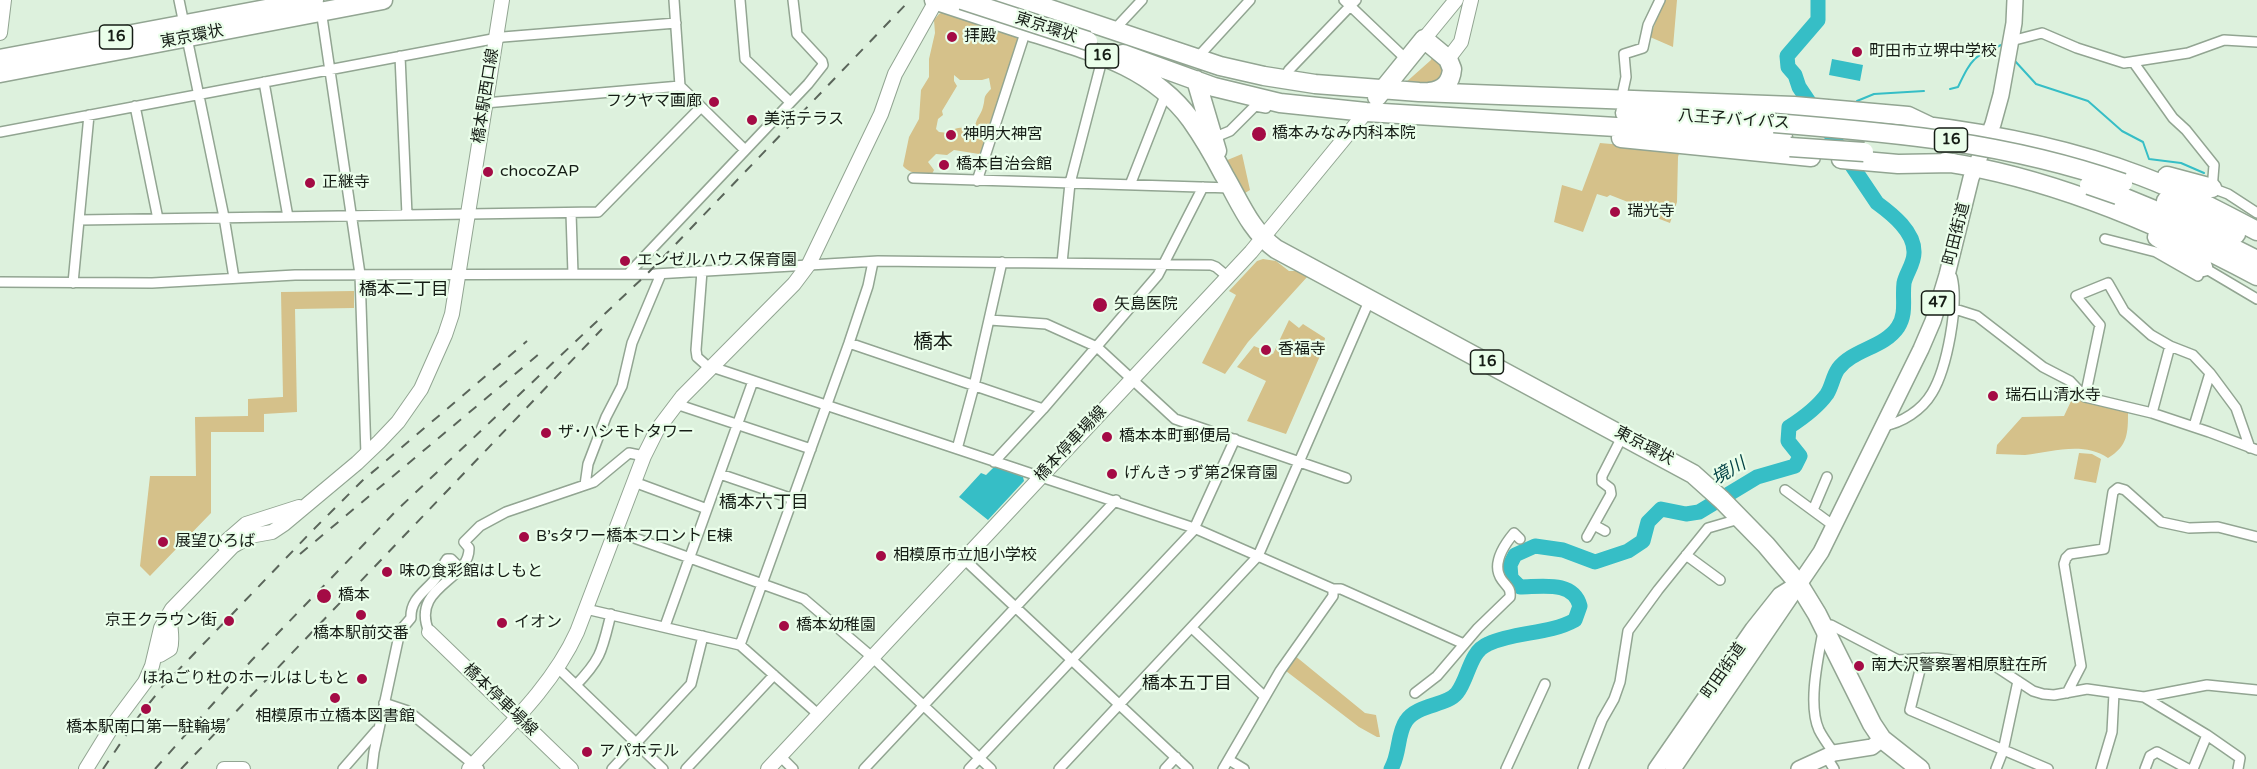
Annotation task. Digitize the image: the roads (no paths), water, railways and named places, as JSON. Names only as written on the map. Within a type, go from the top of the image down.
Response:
[{"type":"highway","name":"東京環状","points":[[0,73],[185,31],[318,4],[384,0]]},
{"type":"highway","name":"16","points":[[935,0],[981,7],[1026,30],[1103,56],[1149,78],[1168,94],[1190,119],[1228,181],[1249,222],[1263,239]]},
{"type":"highway","name":"東京環状","points":[[962,0],[1196,68]]},
{"type":"highway","name":"東京環状","points":[[996,0],[1090,37]]},
{"type":"highway","name":"16","points":[[1032,1],[1114,30],[1196,68],[1231,68],[1375,100],[1428,92],[1621,100],[1781,122],[1865,157]]},
{"type":"highway","name":"東京環状","points":[[0,59],[185,31]]},
{"type":"highway","points":[[1375,100],[1424,39],[1448,59],[1452,69],[1449,80],[1440,89],[1428,92]]},
{"type":"highway","name":"16","points":[[1196,68],[1228,181]]},
{"type":"highway","name":"八王子バイパス","points":[[1196,68],[1283,90],[1375,100],[1557,109],[1635,120]]},
{"type":"highway","name":"八王子バイパス","points":[[1196,68],[1237,94],[1280,103],[1329,109],[1375,100],[1422,115],[1781,122],[1892,145],[1959,154],[2121,189],[2192,212],[2257,246]]},
{"type":"highway","name":"16","points":[[1428,92],[1557,109]]},
{"type":"highway","name":"16","points":[[1781,122],[1834,114]]},
{"type":"highway","name":"16","points":[[1635,120],[1688,136],[1834,114],[1988,136],[2046,147],[2103,162],[2187,195],[2257,231]]},
{"type":"highway","name":"16","points":[[1422,115],[1428,126],[1590,135],[1819,158],[1865,157],[1954,163],[1975,167],[2047,186],[2140,221],[2193,243],[2257,276]]},
{"type":"highway","points":[[2103,162],[2211,194]]},
{"type":"highway","name":"八王子バイパス","points":[[2121,189],[2257,260]]},
{"type":"highway","points":[[2140,221],[2155,236],[2204,261]]},
{"type":"highway","name":"東京環状","points":[[1263,239],[1276,249],[1682,467],[1708,488],[1766,546],[1798,583],[1824,626],[1856,694],[1882,739],[1920,769]]},
{"type":"main road","name":"町田街道","points":[[1656,769],[1705,711],[1788,602],[1798,583],[1816,560],[1921,349],[1933,321],[1947,275],[1975,167],[2001,95],[2011,41],[2015,0]]},
{"type":"main road","name":"町田街道","points":[[1673,769],[1705,711]]},
{"type":"main road","points":[[1799,769],[1872,747],[1882,739]]},
{"type":"street","points":[[0,33],[3,0]]},
{"type":"street","points":[[179,0],[224,218],[234,278]]},
{"type":"street","name":"橋本駅西口線","points":[[314,499],[366,455],[398,422],[421,389],[449,325],[502,0]]},
{"type":"street","points":[[674,0],[680,86],[745,150]]},
{"type":"street","points":[[740,0],[744,59],[790,102]]},
{"type":"street","points":[[628,274],[808,84],[823,65],[822,60],[797,34],[793,0]]},
{"type":"street","points":[[384,703],[408,711],[474,767],[558,668],[575,638],[644,456],[657,430],[676,404],[794,284],[809,264],[877,124],[895,74],[935,0]]},
{"type":"street","points":[[1114,30],[1142,0]]},
{"type":"street","points":[[1196,68],[1200,52],[1250,0]]},
{"type":"street","points":[[1424,39],[1456,0]]},
{"type":"street","points":[[1448,59],[1461,42],[1472,0]]},
{"type":"street","points":[[1621,100],[1626,77],[1624,54],[1643,48],[1648,25],[1660,0]]},
{"type":"street","points":[[1284,79],[1289,70],[1350,2],[1407,60]]},
{"type":"street","points":[[318,4],[360,274],[366,455]]},
{"type":"street","points":[[0,132],[496,39],[676,23]]},
{"type":"street","points":[[977,181],[1026,30]]},
{"type":"street","points":[[2011,41],[2042,33],[2077,48],[2124,63],[2188,53],[2223,40],[2257,42]]},
{"type":"street","points":[[400,56],[406,216]]},
{"type":"street","points":[[1062,263],[1071,183],[1103,56]]},
{"type":"street","points":[[2134,63],[2173,118],[2186,130],[2214,165],[2211,194],[2228,194],[2257,213]]},
{"type":"street","points":[[264,82],[288,217]]},
{"type":"street","points":[[485,103],[680,86]]},
{"type":"street","points":[[1130,185],[1163,101],[1168,94]]},
{"type":"street","name":"橋本停車場線","points":[[768,769],[1263,239],[1375,100]]},
{"type":"street","points":[[1214,138],[1230,131],[1255,106],[1276,110],[1280,103]]},
{"type":"street","points":[[135,106],[158,219]]},
{"type":"street","points":[[79,220],[571,213],[601,210],[702,107]]},
{"type":"street","points":[[1329,109],[1344,120],[1346,127],[1343,141]]},
{"type":"street","points":[[73,283],[89,115]]},
{"type":"street","points":[[1781,122],[1819,158]]},
{"type":"street","points":[[914,178],[1203,187],[1228,181]]},
{"type":"street","points":[[994,462],[1097,347],[1165,265],[1203,187]]},
{"type":"street","points":[[571,213],[573,274]]},
{"type":"street","points":[[2105,239],[2156,252],[2198,276],[2204,261],[2257,299]]},
{"type":"street","points":[[740,645],[849,344],[868,286],[873,262]]},
{"type":"street","points":[[0,282],[152,283],[360,274],[661,274],[873,262],[1210,265],[1228,277]]},
{"type":"street","points":[[957,449],[990,320],[1002,262]]},
{"type":"street","points":[[702,271],[696,350],[700,360],[711,368],[718,368],[1194,528],[1333,589],[1341,589],[1464,644]]},
{"type":"street","points":[[585,485],[588,464],[606,417],[622,386],[632,343],[661,274]]},
{"type":"street","points":[[1883,426],[1905,418],[1932,393],[1944,358],[1954,309],[1952,277],[1947,275]]},
{"type":"street","points":[[2085,397],[2100,325],[2076,296],[2108,283],[2124,311],[2151,336],[2193,355],[2210,373],[2236,408],[2254,449]]},
{"type":"street","points":[[1059,769],[1258,556],[1370,299]]},
{"type":"street","points":[[1954,309],[1977,316],[2043,367],[2070,381],[2085,397],[2152,413],[2254,449]]},
{"type":"street","points":[[990,320],[1044,324],[1097,347],[1175,419],[1346,478]]},
{"type":"street","points":[[849,344],[1043,409]]},
{"type":"street","points":[[2152,413],[2170,346]]},
{"type":"street","points":[[2194,426],[2210,373]]},
{"type":"street","points":[[665,626],[753,381]]},
{"type":"street","points":[[676,404],[811,449]]},
{"type":"street","points":[[1587,537],[1611,494],[1610,488],[1602,482],[1602,476],[1623,435]]},
{"type":"street","points":[[969,769],[1194,528],[1235,439]]},
{"type":"street","points":[[429,632],[426,619],[428,603],[467,560],[468,548],[464,542],[480,526],[506,512],[585,485],[603,476],[629,453],[644,456]]},
{"type":"street","points":[[720,474],[793,499]]},
{"type":"street","points":[[1813,510],[1827,477]]},
{"type":"street","points":[[634,482],[707,509]]},
{"type":"street","points":[[2067,693],[2081,666],[2064,564],[2070,554],[2104,549],[2113,492],[2118,488],[2125,490],[2161,522],[2189,528],[2218,527],[2257,537]]},
{"type":"street","points":[[1785,490],[1834,526]]},
{"type":"street","points":[[154,655],[154,628],[163,607],[233,534],[255,520],[291,510],[314,499]]},
{"type":"street","points":[[86,769],[113,725],[145,682],[161,628],[172,609],[240,540],[272,532],[314,499]]},
{"type":"street","points":[[864,769],[1116,500]]},
{"type":"street","points":[[1583,769],[1620,682],[1628,631],[1708,528],[1734,514]]},
{"type":"street","points":[[255,520],[267,522],[272,532]]},
{"type":"street","points":[[1594,525],[1605,531]]},
{"type":"street","points":[[615,531],[804,599],[872,657],[991,769]]},
{"type":"street","points":[[1415,693],[1437,676],[1464,644],[1510,597],[1509,587],[1501,579],[1498,563],[1506,543],[1514,532],[1520,539]]},
{"type":"street","points":[[1686,555],[1720,580]]},
{"type":"street","points":[[372,769],[400,631],[411,618],[414,602],[440,573],[447,559],[451,559],[460,568]]},
{"type":"street","points":[[964,559],[1188,769]]},
{"type":"street","points":[[1223,769],[1284,666],[1333,596],[1333,589]]},
{"type":"street","points":[[586,609],[740,645],[819,715]]},
{"type":"street","points":[[576,685],[594,666],[602,653],[610,614]]},
{"type":"street","points":[[411,618],[429,632]]},
{"type":"street","points":[[1832,759],[1818,728],[1815,711],[1816,675],[1824,626],[1831,625],[1898,660],[1937,658],[1995,666],[2033,691],[2043,694],[2087,689],[2144,697],[2207,685],[2257,690]]},
{"type":"street","points":[[1192,628],[1265,697]]},
{"type":"street","name":"橋本停車場線","points":[[429,632],[571,769]]},
{"type":"street","points":[[612,769],[692,684],[703,636]]},
{"type":"street","points":[[1923,658],[1910,710],[2048,769]]},
{"type":"street","points":[[558,668],[663,769]]},
{"type":"street","points":[[686,769],[774,675]]},
{"type":"street","points":[[1996,769],[2003,751],[2018,681]]},
{"type":"street","points":[[1506,769],[1545,684]]},
{"type":"street","points":[[2102,769],[2112,732],[2114,693]]},
{"type":"street","points":[[2144,697],[2241,758],[2238,769]]},
{"type":"street","points":[[343,769],[379,728]]},
{"type":"street","points":[[2193,769],[2207,735]]},
{"type":"street","points":[[2145,769],[2150,756],[2157,753],[2188,769]]},
{"type":"street","points":[[780,756],[793,769]]},
{"type":"street","points":[[1165,769],[1176,757]]},
{"type":"street","points":[[1228,760],[1244,769]]},
{"type":"street","points":[[224,769],[243,769]]},
{"type":"water","points":[[1832,59],[1863,65],[1860,81],[1829,75]]},
{"type":"water","points":[[995,466],[1023,477],[1024,481],[988,520],[959,497],[981,473],[986,475]]},
{"type":"waterway","name":"境川","points":[[1391,769],[1406,721],[1417,711],[1446,700],[1457,693],[1473,659],[1482,648],[1499,640],[1554,628],[1575,620],[1580,606],[1571,592],[1546,586],[1520,587],[1511,578],[1510,565],[1515,555],[1535,546],[1563,550],[1595,562],[1628,551],[1643,541],[1648,522],[1661,509],[1686,514],[1699,512],[1757,477],[1795,466],[1800,456],[1788,441],[1789,427],[1823,399],[1829,391],[1836,372],[1844,362],[1885,340],[1901,322],[1904,283],[1914,257],[1911,238],[1902,224],[1877,203],[1788,67],[1787,56],[1818,20],[1818,0]]},
{"type":"waterway","points":[[1950,89],[1958,87],[1975,59],[1986,51],[2004,44]]},
{"type":"waterway","points":[[2015,61],[2036,84],[2088,101],[2122,131],[2143,142],[2149,159],[2181,163],[2204,173]]},
{"type":"waterway","points":[[1857,101],[1874,94],[1924,91]]},
{"type":"railway","points":[[155,769],[251,661],[397,510],[647,274],[910,0]]},
{"type":"railway","points":[[181,769],[602,329]]},
{"type":"railway","points":[[103,769],[139,716],[163,686],[313,530],[362,481],[527,341]]},
{"type":"railway","points":[[300,554],[539,354]]},
{"type":"place","name":"拝殿","points":[[952,37]]},
{"type":"place","name":"町田市立堺中学校","points":[[1857,52]]},
{"type":"place","name":"フクヤマ画廊","points":[[714,102]]},
{"type":"place","name":"美活テラス","points":[[752,120]]},
{"type":"place","name":"橋本みなみ内科本院","points":[[1259,134]]},
{"type":"place","name":"神明大神宮","points":[[951,135]]},
{"type":"place","name":"橋本自治会館","points":[[944,165]]},
{"type":"place","name":"chocoZAP","points":[[488,172]]},
{"type":"place","name":"正継寺","points":[[310,183]]},
{"type":"place","name":"瑞光寺","points":[[1615,212]]},
{"type":"place","name":"エンゼルハウス保育園","points":[[625,261]]},
{"type":"place","name":"矢島医院","points":[[1100,305]]},
{"type":"place","name":"香福寺","points":[[1266,350]]},
{"type":"place","name":"瑞石山清水寺","points":[[1993,396]]},
{"type":"place","name":"ザ･ハシモトタワー","points":[[546,433]]},
{"type":"place","name":"橋本本町郵便局","points":[[1107,437]]},
{"type":"place","name":"げんきっず第2保育園","points":[[1112,474]]},
{"type":"place","name":"B’sタワー橋本フロント E棟","points":[[524,537]]},
{"type":"place","name":"展望ひろば","points":[[163,542]]},
{"type":"place","name":"相模原市立旭小学校","points":[[881,556]]},
{"type":"place","name":"味の食彩館はしもと","points":[[387,572]]},
{"type":"place","name":"橋本","points":[[324,596]]},
{"type":"place","name":"橋本駅前交番","points":[[361,615]]},
{"type":"place","name":"京王クラウン街","points":[[229,621]]},
{"type":"place","name":"イオン","points":[[502,623]]},
{"type":"place","name":"橋本幼稚園","points":[[784,626]]},
{"type":"place","name":"南大沢警察署相原駐在所","points":[[1859,666]]},
{"type":"place","name":"ほねごり杜のホールはしもと","points":[[362,679]]},
{"type":"place","name":"相模原市立橋本図書館","points":[[335,698]]},
{"type":"place","name":"橋本駅南口第一駐輪場","points":[[146,709]]},
{"type":"place","name":"アパホテル","points":[[587,752]]},
{"type":"district","name":"橋本二丁目","points":[[404,290]]},
{"type":"district","name":"橋本","points":[[933,343]]},
{"type":"district","name":"橋本六丁目","points":[[764,503]]},
{"type":"district","name":"橋本五丁目","points":[[1187,684]]}]
